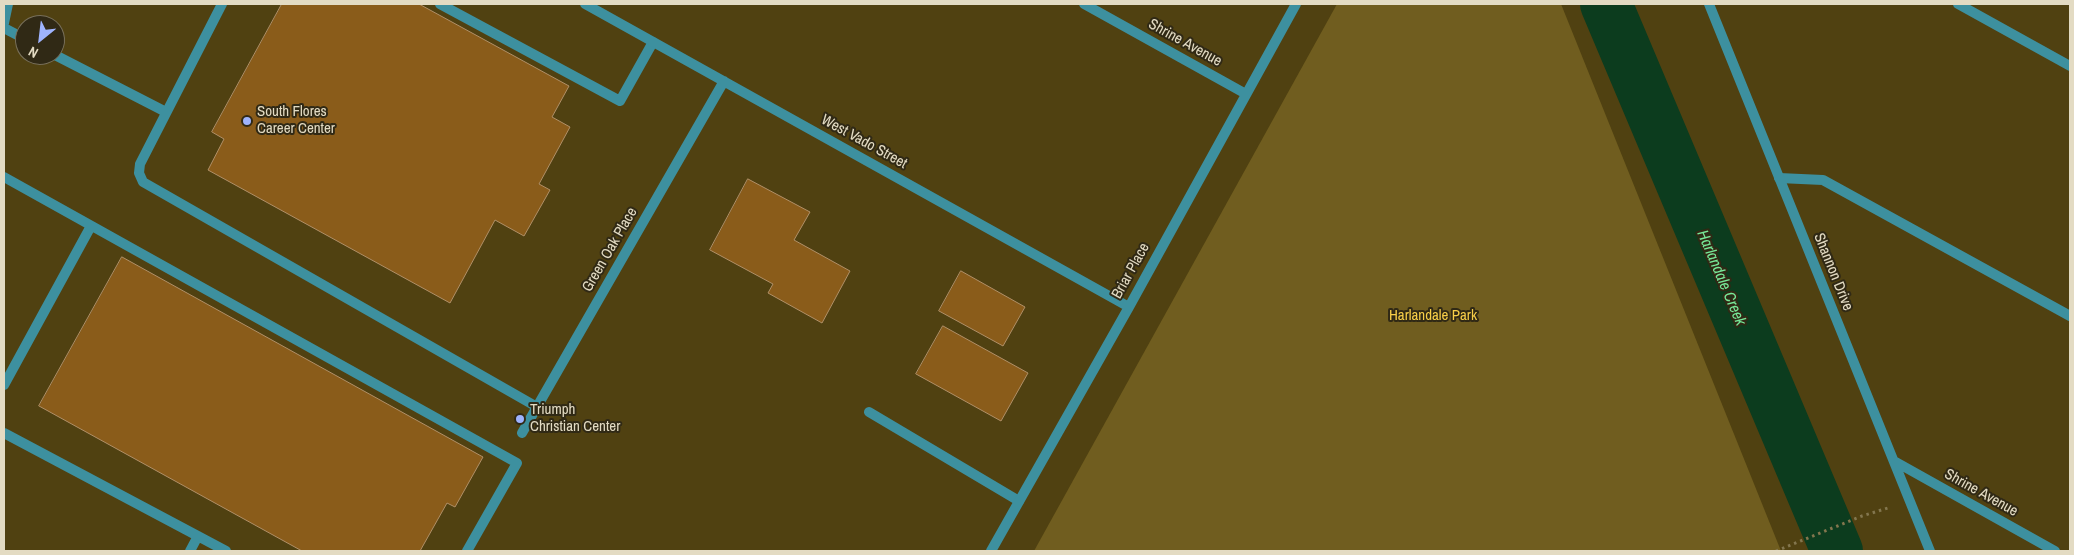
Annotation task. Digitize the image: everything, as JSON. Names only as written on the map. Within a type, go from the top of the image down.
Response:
[{"type":"street","points":[[4,22],[8,4]]},
{"type":"street","points":[[222,4],[140,164],[139,173],[143,182],[537,407]]},
{"type":"street","points":[[440,4],[620,101],[653,42]]},
{"type":"street","name":"West Vado Street","points":[[585,4],[1129,307]]},
{"type":"street","name":"Shrine Avenue","points":[[1084,4],[1246,94]]},
{"type":"street","name":"Briar Place","points":[[991,551],[1129,307],[1296,4]]},
{"type":"street","name":"Shannon Drive","points":[[1709,4],[1930,551]]},
{"type":"street","points":[[1958,4],[2070,66]]},
{"type":"street","points":[[65,60],[166,112]]},
{"type":"street","name":"Green Oak Place","points":[[522,433],[724,81]]},
{"type":"street","points":[[4,176],[517,463],[467,551]]},
{"type":"street","points":[[1779,178],[1823,180],[2070,316]]},
{"type":"street","points":[[4,385],[91,226]]},
{"type":"street","points":[[869,412],[1019,501]]},
{"type":"street","points":[[4,433],[226,551]]},
{"type":"street","name":"Shrine Avenue","points":[[1894,461],[2054,551]]},
{"type":"street","points":[[190,551],[198,536]]},
{"type":"path","points":[[1776,551],[1862,516],[1911,504]]},
{"type":"green space","name":"Harlandale Park","points":[[1337,4],[1561,4],[1781,551],[1034,551]]},
{"type":"building","points":[[282,4],[419,4],[569,86],[552,117],[570,127],[539,184],[550,190],[524,236],[495,220],[450,303],[208,170],[224,139],[212,132]]},
{"type":"building","points":[[748,179],[810,212],[794,240],[850,271],[822,323],[768,293],[773,284],[710,250]]},
{"type":"building","points":[[122,257],[483,457],[455,507],[447,503],[420,551],[302,551],[39,406]]},
{"type":"building","points":[[961,271],[1025,307],[1003,346],[939,311]]},
{"type":"building","points":[[943,326],[1028,373],[1001,421],[916,374]]},
{"type":"waterway","name":"Harlandale Creek","points":[[1606,4],[1837,551]]},
{"type":"place","name":"South Flores Career Center","points":[[247,121]]},
{"type":"place","name":"Triumph Christian Center","points":[[520,419]]}]
